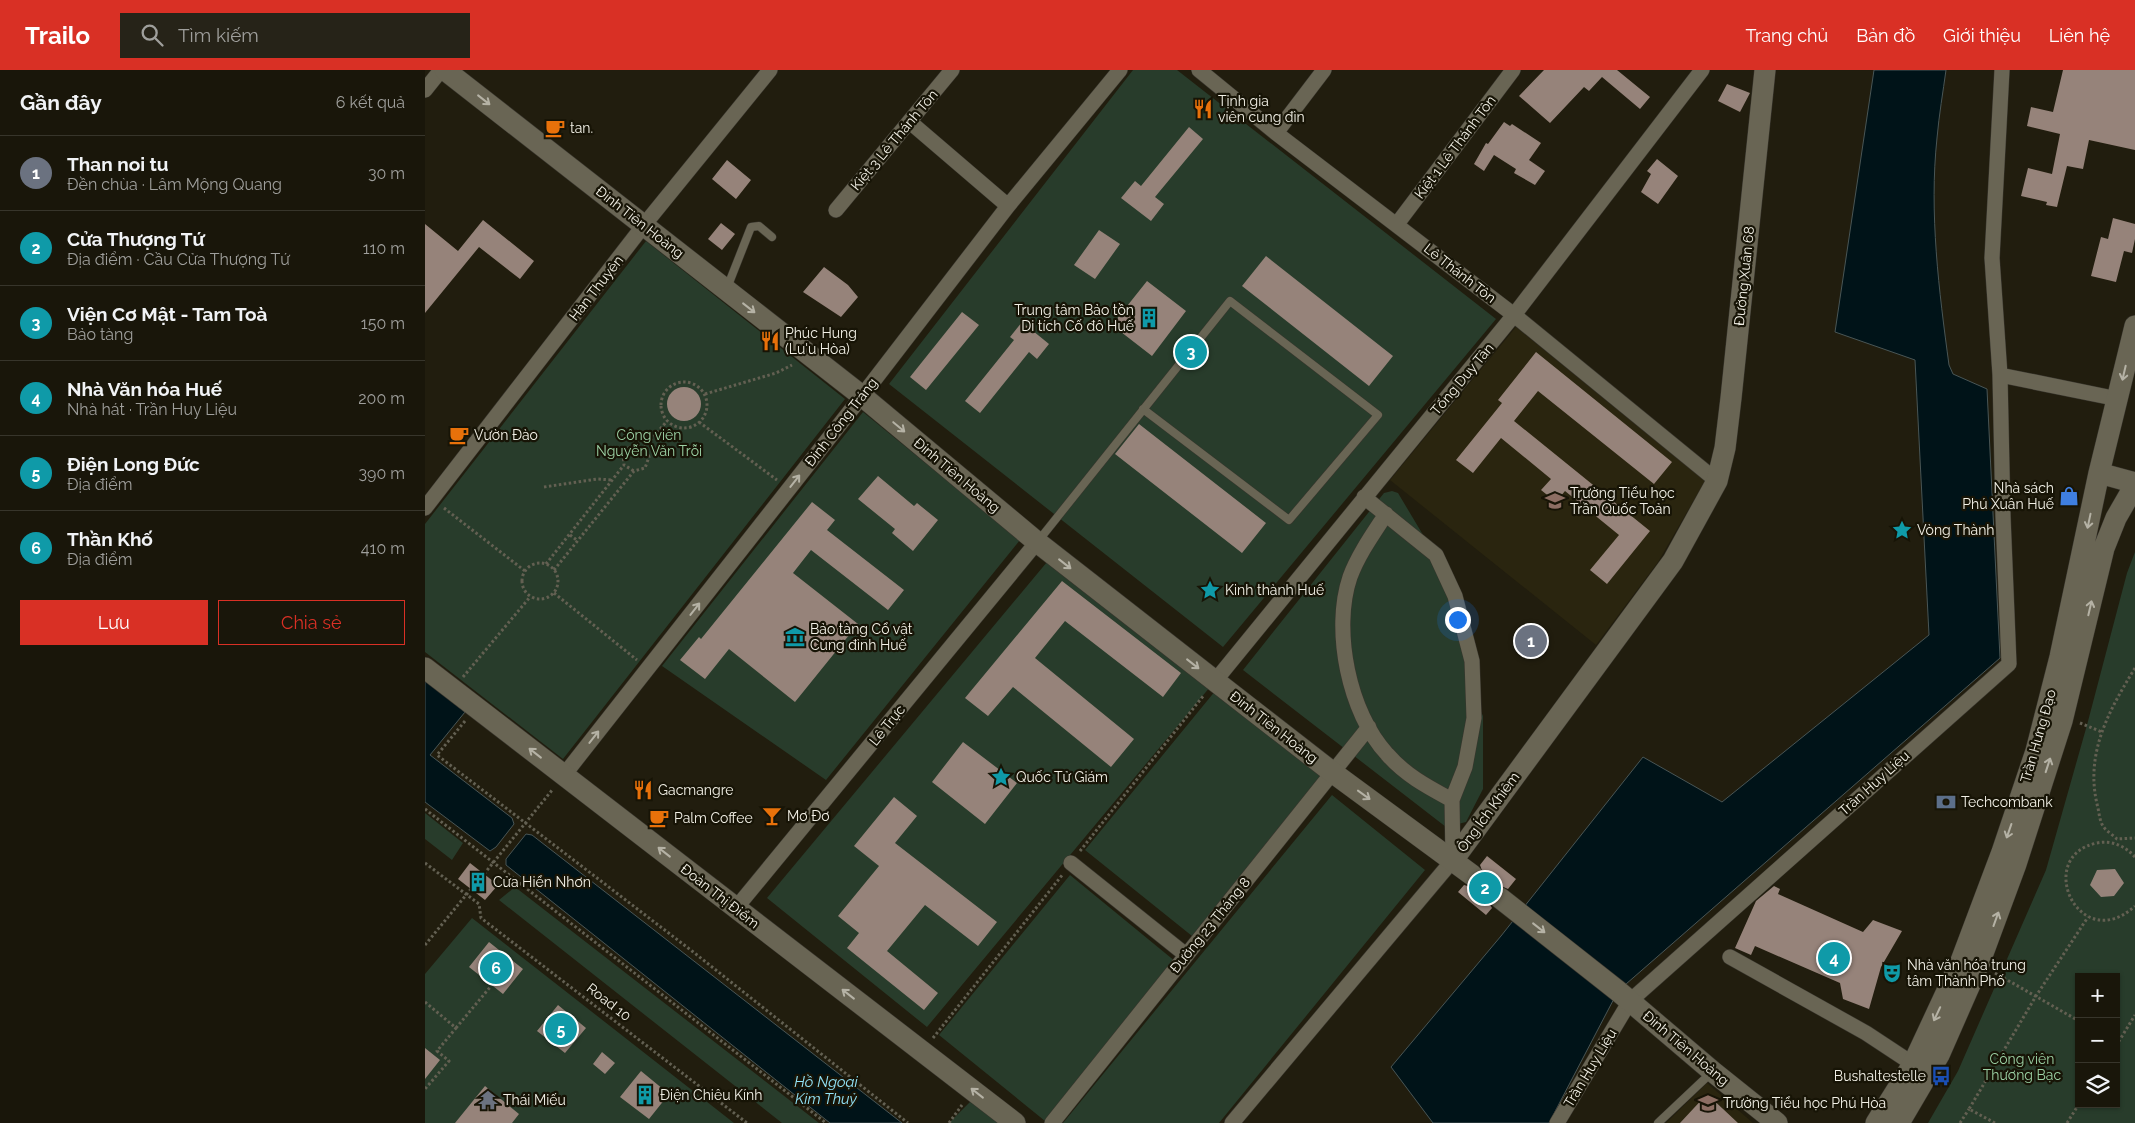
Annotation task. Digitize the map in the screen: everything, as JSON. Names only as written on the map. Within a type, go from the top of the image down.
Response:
[{"type":"main road","name":"Đinh Tiên Hoàng","points":[[445,70],[862,396],[1037,542],[1332,772],[1472,875]]},
{"type":"main road","name":"Đường Xuân 68","points":[[1717,481],[1725,448],[1731,398],[1765,70]]},
{"type":"main road","name":"Trần Hưng Đạo","points":[[1876,1123],[1913,1064],[1961,961],[2002,852],[2036,751],[2060,657],[2099,473],[2135,326]]},
{"type":"main road","points":[[2099,473],[2135,484]]},
{"type":"main road","name":"Ông Ích Khiêm","points":[[1453,860],[1673,561],[1717,481]]},
{"type":"main road","name":"Trần Hưng Đạo","points":[[1899,1123],[1939,1055],[1986,946],[2016,864],[2062,721],[2104,548],[2135,484]]},
{"type":"main road","name":"Đoàn Thị Điểm","points":[[425,668],[1015,1123]]},
{"type":"main road","name":"Đinh Tiên Hoàng","points":[[1501,898],[1624,996],[1712,1071],[1777,1123]]},
{"type":"street","points":[[425,90],[441,70]]},
{"type":"street","name":"Hàn Thuyên","points":[[429,503],[644,225],[770,70]]},
{"type":"street","name":"Kiệt 3 Lê Thánh Tôn","points":[[836,210],[952,70]]},
{"type":"street","name":"Đinh Công Tráng","points":[[564,775],[649,669],[1008,206],[1120,70]]},
{"type":"street","name":"Lê Thánh Tôn","points":[[1199,70],[1276,133],[1397,224],[1514,316],[1717,481]]},
{"type":"street","points":[[1276,133],[1324,70]]},
{"type":"street","name":"Kiệt 1 Lê Thánh Tôn","points":[[1397,224],[1513,70]]},
{"type":"street","name":"Tống Duy Tân","points":[[1215,681],[1514,316],[1701,70]]},
{"type":"street","points":[[2002,70],[1992,258],[2000,374],[2118,399]]},
{"type":"street","points":[[910,122],[1008,206]]},
{"type":"street","name":"Trần Huy Liệu","points":[[1557,1123],[1624,996],[2009,664],[2000,374]]},
{"type":"street","points":[[1364,497],[1436,555],[1455,596],[1472,661],[1474,718],[1465,767],[1452,800],[1453,860]]},
{"type":"street","points":[[1386,514],[1357,562],[1343,603],[1344,647],[1350,681],[1361,714],[1387,754],[1419,782],[1452,800]]},
{"type":"street","name":"Lê Trực","points":[[737,908],[1037,542]]},
{"type":"street","name":"Đường 23 Tháng 8","points":[[1052,1123],[1369,727]]},
{"type":"street","name":"Ông Ích Khiêm","points":[[1231,1123],[1453,860]]},
{"type":"street","points":[[1071,863],[1186,955]]},
{"type":"street","points":[[1730,957],[1866,1033],[1913,1064]]},
{"type":"lane","points":[[726,290],[751,227],[759,226],[772,237]]},
{"type":"lane","points":[[1037,542],[1143,408],[1230,301],[1378,414],[1289,520],[1143,408]]},
{"type":"lane","points":[[1659,1123],[1712,1071]]},
{"type":"path","points":[[705,394],[776,373],[794,364],[804,352]]},
{"type":"path","points":[[689,381],[697,385],[705,394],[708,406],[706,414],[699,422],[687,428],[679,428],[667,421],[661,412],[662,396],[673,383],[689,381]]},
{"type":"path","points":[[644,448],[667,421]]},
{"type":"path","points":[[699,422],[789,489]]},
{"type":"path","points":[[546,564],[624,465],[623,453],[627,448],[637,445],[644,448],[649,457],[645,468],[634,471],[554,570]]},
{"type":"path","points":[[624,465],[634,471]]},
{"type":"path","points":[[544,487],[597,479],[612,480]]},
{"type":"path","points":[[429,503],[525,571]]},
{"type":"path","points":[[569,535],[578,540]]},
{"type":"path","points":[[537,563],[546,564],[554,570],[558,582],[554,593],[543,599],[530,597],[522,587],[521,580],[525,571],[531,565],[537,563]]},
{"type":"path","points":[[554,593],[649,669]]},
{"type":"path","points":[[453,690],[530,597]]},
{"type":"path","points":[[2135,668],[2115,701],[2102,732],[2095,759],[2093,789],[2102,826],[2117,839],[2135,838]]},
{"type":"path","points":[[471,714],[437,755],[692,951],[908,1123]]},
{"type":"path","points":[[2080,723],[2102,732]]},
{"type":"path","points":[[484,874],[564,775]]},
{"type":"path","points":[[425,809],[826,1123]]},
{"type":"path","points":[[2116,844],[2117,839]]},
{"type":"path","points":[[2135,857],[2128,849],[2116,844],[2103,842],[2091,844],[2079,851],[2071,861],[2066,873],[2065,886],[2069,899],[2077,909],[2088,916],[2100,920],[2113,919],[2125,915],[2135,906]]},
{"type":"path","name":"Road 10","points":[[425,863],[479,904],[481,918],[747,1123]]},
{"type":"path","points":[[425,945],[471,889]]},
{"type":"path","points":[[1960,1123],[2036,996],[2088,916]]},
{"type":"path","points":[[1992,971],[2075,1019]]},
{"type":"path","points":[[425,1089],[449,1061],[437,1051],[491,986]]},
{"type":"path","points":[[425,1002],[456,1028]]},
{"type":"path","points":[[2120,1039],[2135,1015]]},
{"type":"path","points":[[2067,1123],[2076,1108]]},
{"type":"path","points":[[1969,1109],[1995,1123]]},
{"type":"shaded area","name":"Trường Tiểu học Trần Quốc Toản","points":[[1516,327],[1705,481],[1658,562],[1596,645],[1390,480]]},
{"type":"shaded area","name":"Trường Tiểu học Phú Hòa","points":[[1707,1083],[1753,1123],[1666,1123]]},
{"type":"green space","points":[[1133,70],[1177,70],[1496,319],[1223,647],[889,384]]},
{"type":"green space","name":"Công viên Nguyễn Văn Trỗi","points":[[646,241],[845,399],[563,759],[425,652],[425,524]]},
{"type":"green space","points":[[863,412],[1020,540],[826,780],[662,666]]},
{"type":"green space","points":[[1392,491],[1398,493],[1450,580],[1472,691],[1483,716],[1483,789],[1466,822],[1446,827],[1243,670],[1384,493]]},
{"type":"green space","name":"Công viên Thương Bạc","points":[[2135,552],[2135,1123],[1928,1123],[1958,1071],[2046,870],[2127,573]]},
{"type":"green space","name":"Quốc Tử Giám","points":[[1052,556],[1210,687],[927,1027],[767,898]]},
{"type":"green space","points":[[1216,690],[1322,776],[1192,936],[1085,850]]},
{"type":"green space","points":[[1332,795],[1425,870],[1219,1123],[1063,1123]]},
{"type":"green space","points":[[425,813],[463,843],[452,860],[425,839]]},
{"type":"green space","points":[[1070,875],[1176,962],[1045,1121],[939,1035]]},
{"type":"green space","points":[[515,887],[819,1123],[782,1123],[499,900]]},
{"type":"green space","points":[[472,918],[734,1123],[425,1123],[425,974]]},
{"type":"green space","points":[[972,1100],[1002,1123],[949,1123]]},
{"type":"water","points":[[1874,70],[1946,70],[1935,166],[1936,252],[1949,365],[1953,374],[1987,389],[2000,658],[1618,991],[1549,1123],[1433,1123],[1391,1067],[1501,936],[1643,757],[1722,802],[1929,635],[1915,360],[1835,332]]},
{"type":"water","points":[[425,680],[465,712],[430,755],[512,818],[514,824],[496,847],[490,851],[425,802]]},
{"type":"water","name":"Hồ Ngoại Kim Thuỷ","points":[[526,834],[532,835],[902,1123],[830,1123],[506,865],[506,859]]},
{"type":"building","points":[[1544,70],[1617,70],[1650,97],[1640,109],[1602,77],[1589,91],[1584,87],[1550,123],[1519,96]]},
{"type":"building","points":[[2063,70],[2135,70],[2135,150],[2089,140],[2083,169],[2067,166],[2057,207],[2046,205],[2047,202],[2021,196],[2028,168],[2052,174],[2060,134],[2027,126],[2031,107],[2053,112]]},
{"type":"building","points":[[1727,84],[1750,93],[1740,112],[1718,101]]},
{"type":"building","points":[[1504,122],[1510,126],[1512,124],[1541,143],[1529,160],[1545,171],[1535,185],[1514,173],[1516,169],[1494,155],[1484,171],[1474,164],[1486,143],[1488,144]]},
{"type":"building","points":[[1189,127],[1203,139],[1155,197],[1164,204],[1151,221],[1121,198],[1135,181],[1141,186]]},
{"type":"building","points":[[1657,159],[1678,176],[1658,204],[1641,192],[1651,174],[1647,171]]},
{"type":"building","points":[[727,160],[751,180],[736,199],[712,179]]},
{"type":"building","points":[[2113,218],[2135,224],[2135,239],[2132,253],[2124,251],[2116,282],[2091,276],[2101,237],[2108,239]]},
{"type":"building","points":[[483,220],[534,261],[520,279],[479,247],[425,313],[425,224],[458,251]]},
{"type":"building","points":[[721,223],[735,234],[722,250],[708,239]]},
{"type":"building","points":[[1099,230],[1120,244],[1095,279],[1074,265]]},
{"type":"building","points":[[1266,256],[1393,356],[1369,386],[1242,286]]},
{"type":"building","points":[[824,267],[848,285],[858,297],[841,317],[803,292]]},
{"type":"building","name":"Trung tâm Bảo tồn Di tích Cố đô Huế","points":[[1147,281],[1186,311],[1152,356],[1112,325]]},
{"type":"building","points":[[962,312],[979,325],[926,390],[910,377]]},
{"type":"building","points":[[1022,322],[1049,344],[1037,359],[1029,352],[980,413],[965,401],[1014,340],[1010,337]]},
{"type":"building","points":[[1536,352],[1672,462],[1654,484],[1538,391],[1514,421],[1650,531],[1607,584],[1590,570],[1619,535],[1565,491],[1556,502],[1541,490],[1551,479],[1501,438],[1473,473],[1456,460],[1502,403],[1498,400]]},
{"type":"building","points":[[684,387],[696,392],[701,404],[696,416],[684,421],[672,416],[667,404],[672,392]]},
{"type":"building","points":[[1139,424],[1266,523],[1242,553],[1115,454]]},
{"type":"building","points":[[878,476],[914,506],[917,503],[938,520],[913,551],[892,533],[895,529],[858,499]]},
{"type":"building","points":[[812,502],[835,520],[827,530],[904,590],[888,610],[811,550],[793,573],[858,624],[795,702],[729,649],[705,679],[680,660],[699,637],[701,639]]},
{"type":"building","points":[[1062,581],[1181,673],[1163,697],[1065,621],[1035,658],[1134,739],[1111,767],[1013,687],[988,716],[965,698]]},
{"type":"building","points":[[963,742],[1017,783],[985,824],[932,782]]},
{"type":"building","points":[[894,797],[917,816],[895,843],[997,922],[978,946],[925,905],[887,951],[938,993],[924,1010],[847,948],[859,933],[838,916],[879,866],[854,846]]},
{"type":"building","points":[[1487,856],[1516,879],[1508,889],[1501,886],[1491,890],[1488,897],[1492,908],[1486,915],[1458,892],[1464,885],[1471,887],[1482,883],[1484,876],[1480,865]]},
{"type":"building","name":"Cửa Hiển Nhơn","points":[[470,863],[498,885],[485,900],[458,879]]},
{"type":"building","points":[[2115,869],[2124,883],[2114,896],[2101,897],[2090,885],[2097,870]]},
{"type":"building","points":[[1774,886],[1780,889],[1778,894],[1863,932],[1873,920],[1902,931],[1881,967],[1869,1009],[1843,999],[1840,983],[1755,946],[1751,955],[1735,948],[1756,901]]},
{"type":"building","points":[[489,942],[523,969],[503,994],[469,967]]},
{"type":"building","points":[[558,1005],[586,1028],[565,1053],[537,1031]]},
{"type":"building","points":[[425,1048],[440,1060],[425,1079]]},
{"type":"building","points":[[602,1052],[615,1063],[605,1074],[593,1064]]},
{"type":"building","name":"Điện Chiêu Kính","points":[[641,1071],[669,1094],[649,1119],[620,1097]]},
{"type":"building","name":"Thái Miếu","points":[[485,1086],[519,1114],[512,1123],[455,1123]]},
{"type":"building","points":[[1707,1094],[1738,1123],[1680,1123]]},
{"type":"tunnel","points":[[1472,875],[1500,898]]},
{"type":"place","name":"Tịnh gia viên cung đìn","points":[[1203,109]]},
{"type":"place","name":"tan.","points":[[555,128]]},
{"type":"place","name":"Trung tâm Bảo tồn Di tích Cố đô Huế","points":[[1149,318]]},
{"type":"place","name":"Phúc Hung (Lu'u Hòa)","points":[[770,341]]},
{"type":"place","name":"Viện Cơ Mật - Tam Toà","points":[[1191,352]]},
{"type":"place","name":"Vườn Đào","points":[[459,435]]},
{"type":"place","name":"Nhà sách Phú Xuân Huế","points":[[2069,496]]},
{"type":"place","name":"Trường Tiểu học Trần Quốc Toản","points":[[1555,501]]},
{"type":"place","name":"Vòng Thành","points":[[1902,530]]},
{"type":"place","name":"Kinh thành Huế","points":[[1210,590]]},
{"type":"place","name":"Bảo tàng Cổ vật Cung đình Huế","points":[[795,637]]},
{"type":"place","name":"Than noi tu","points":[[1531,641]]},
{"type":"place","name":"Quốc Tử Giám","points":[[1001,777]]},
{"type":"place","name":"Gacmangre","points":[[643,790]]},
{"type":"place","name":"Techcombank","points":[[1946,802]]},
{"type":"place","name":"Mơ Đơ","points":[[772,816]]},
{"type":"place","name":"Palm Coffee","points":[[659,818]]},
{"type":"place","name":"Cửa Hiển Nhơn","points":[[478,882]]},
{"type":"place","name":"Cửa Thượng Tứ","points":[[1485,888]]},
{"type":"place","name":"Nhà Văn hóa Huế","points":[[1834,958]]},
{"type":"place","name":"Thần Khố","points":[[496,968]]},
{"type":"place","name":"Nhà văn hóa trung tâm Thành Phố","points":[[1892,973]]},
{"type":"place","name":"Điện Long Đức","points":[[561,1029]]},
{"type":"place","name":"Bushaltestelle","points":[[1941,1076]]},
{"type":"place","name":"Điện Chiêu Kính","points":[[645,1095]]},
{"type":"place","name":"Thái Miếu","points":[[488,1100]]},
{"type":"place","name":"Trường Tiểu học Phú Hòa","points":[[1708,1103]]}]
